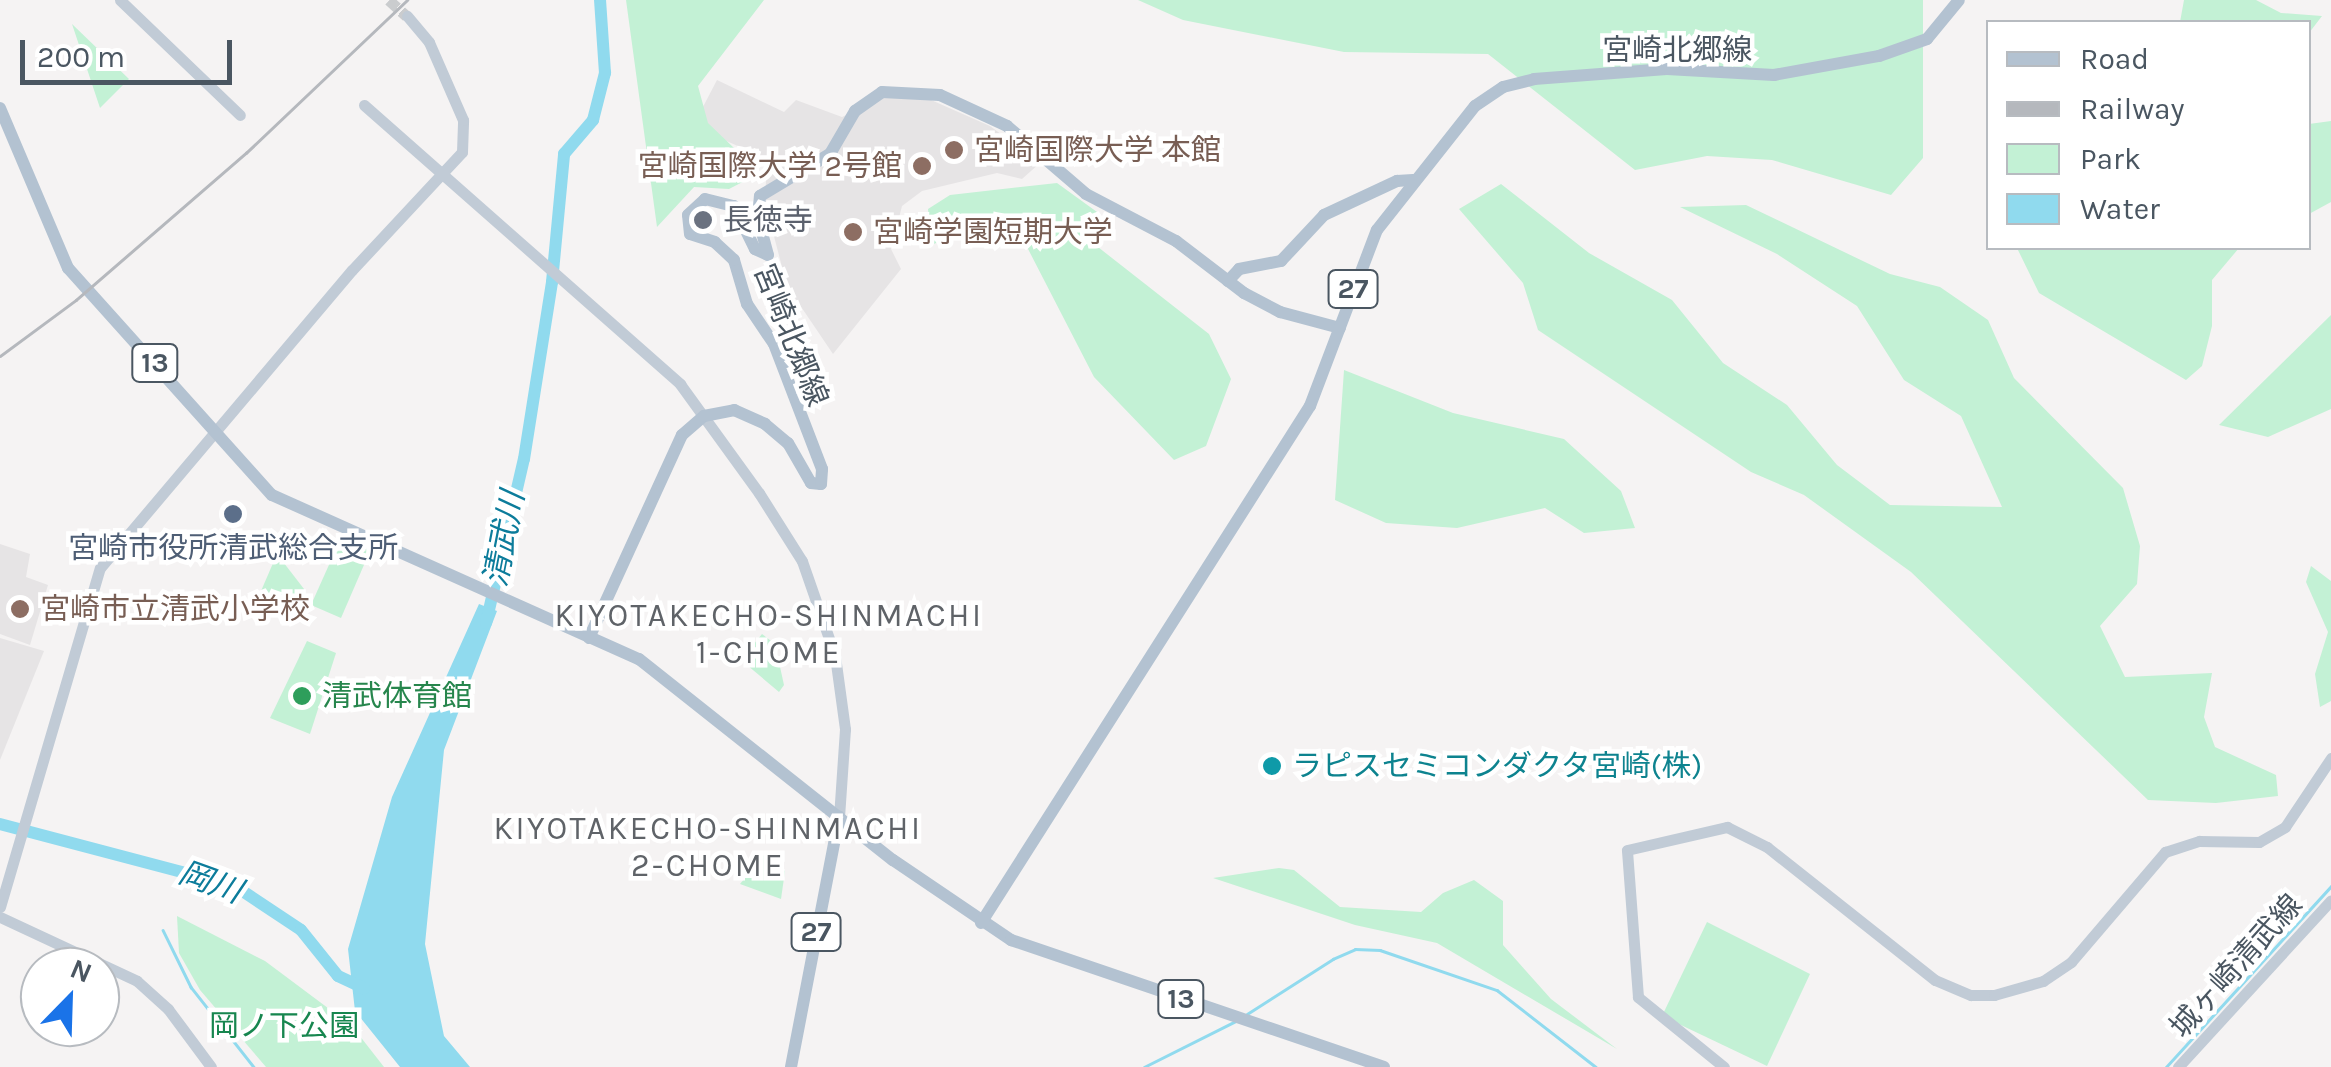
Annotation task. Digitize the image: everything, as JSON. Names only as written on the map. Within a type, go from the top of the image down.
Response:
[{"type":"main road","name":"宮崎北郷線","points":[[981,923],[1310,406],[1377,230],[1475,106],[1515,83],[1654,69],[1738,76],[1796,72],[1920,43],[1958,0]]},
{"type":"main road","name":"宮崎北郷線","points":[[704,416],[734,410],[766,424],[788,443],[811,483],[821,484],[822,469],[774,344],[746,304],[734,260],[715,242],[690,234],[688,215],[706,199],[734,206],[755,248],[768,256],[760,196],[830,154],[855,112],[882,92],[940,94],[1007,126],[1086,194],[1159,230],[1228,281],[1280,312],[1340,328]]},
{"type":"main road","name":"13","points":[[0,108],[68,268],[272,496],[647,664],[838,817],[981,923],[1039,952],[1384,1067]]},
{"type":"main road","name":"27","points":[[1228,281],[1238,269],[1281,261],[1324,215],[1397,181],[1413,180]]},
{"type":"main road","points":[[588,638],[682,436],[704,416]]},
{"type":"main road","name":"27","points":[[791,1067],[838,817]]},
{"type":"street","points":[[120,0],[240,115]]},
{"type":"street","points":[[0,906],[100,568],[377,242],[444,176],[462,152],[463,120],[428,42],[407,16]]},
{"type":"street","points":[[364,105],[631,342],[704,416],[790,540],[822,610],[845,728],[838,817]]},
{"type":"street","points":[[1724,1067],[1638,997],[1628,850],[1716,828],[1748,835],[1935,980],[1970,995],[1994,995],[2042,980],[2071,962],[2164,852],[2199,841],[2248,844],[2279,831],[2331,758]]},
{"type":"street","name":"城ヶ崎清武線","points":[[2178,1067],[2331,900]]},
{"type":"street","points":[[0,918],[137,981],[168,1010],[211,1067]]},
{"type":"shaded area","points":[[717,80],[784,112],[796,100],[842,117],[883,98],[922,96],[990,126],[1040,163],[1022,179],[997,173],[922,191],[902,206],[891,249],[901,269],[833,354],[787,286],[765,202],[767,159],[693,126]]},
{"type":"shaded area","name":"宮崎市立清武小学校","points":[[0,544],[30,554],[26,577],[48,585],[30,645],[0,634]]},
{"type":"shaded area","points":[[0,638],[44,651],[0,760]]},
{"type":"green space","points":[[626,0],[764,0],[698,86],[708,123],[760,173],[729,189],[694,187],[657,227]]},
{"type":"green space","points":[[1138,0],[1923,0],[1923,158],[1891,195],[1772,160],[1707,156],[1635,170],[1488,54],[1344,52],[1183,20]]},
{"type":"green space","points":[[2184,0],[2256,0],[2281,13],[2322,16],[2311,30],[2311,20],[2180,20]]},
{"type":"green space","points":[[72,24],[129,79],[100,108]]},
{"type":"green space","points":[[2331,121],[2331,202],[2311,213],[2311,124]]},
{"type":"green space","points":[[1057,183],[1097,212],[1089,240],[1209,334],[1231,379],[1206,446],[1174,460],[1094,377],[1027,247],[979,226],[931,245],[928,209],[950,195]]},
{"type":"green space","points":[[1501,184],[1589,253],[1672,300],[1723,363],[1787,405],[1837,465],[1890,505],[2002,507],[1961,416],[1904,380],[1857,306],[1777,254],[1680,207],[1746,205],[1890,274],[1940,287],[1988,320],[2014,378],[2123,488],[2140,546],[2137,584],[2100,626],[2125,677],[2212,673],[2204,717],[2215,747],[2276,775],[2278,796],[2216,803],[2148,800],[1911,572],[1804,495],[1751,472],[1538,330],[1523,283],[1459,209]]},
{"type":"green space","points":[[2018,250],[2237,250],[2212,280],[2212,326],[2202,366],[2186,380],[2039,293]]},
{"type":"green space","points":[[2331,315],[2331,409],[2268,437],[2219,425]]},
{"type":"green space","points":[[1344,370],[1453,413],[1564,439],[1621,491],[1635,528],[1584,533],[1545,508],[1457,528],[1386,523],[1335,500]]},
{"type":"green space","points":[[341,538],[370,551],[341,618],[311,605]]},
{"type":"green space","points":[[277,554],[304,589],[292,620],[275,611],[261,591]]},
{"type":"green space","points":[[2311,566],[2331,581],[2331,701],[2320,707],[2315,674],[2328,632],[2306,582]]},
{"type":"green space","points":[[762,634],[775,644],[784,685],[779,692],[741,660]]},
{"type":"green space","name":"清武体育館","points":[[307,641],[336,653],[310,734],[270,718]]},
{"type":"green space","points":[[764,855],[785,871],[781,899],[740,884]]},
{"type":"green space","points":[[1279,868],[1294,870],[1340,907],[1421,912],[1443,893],[1474,880],[1503,901],[1503,945],[1551,999],[1617,1049],[1437,943],[1355,925],[1213,878]]},
{"type":"green space","name":"岡ノ下公園","points":[[177,916],[265,961],[352,1026],[384,1067],[266,1067],[200,990],[179,953]]},
{"type":"green space","points":[[1707,922],[1810,974],[1767,1066],[1662,1016]]},
{"type":"water","points":[[479,604],[497,611],[444,750],[425,944],[444,1036],[470,1067],[400,1067],[355,1011],[348,949],[392,797]]},
{"type":"waterway","name":"清武川","points":[[486,623],[524,459],[552,282],[564,154],[593,120],[605,73],[600,0]]},
{"type":"waterway","name":"岡川","points":[[0,824],[235,886],[301,930],[338,976],[364,988]]},
{"type":"waterway","points":[[2166,1067],[2331,886]]},
{"type":"waterway","points":[[163,930],[191,987],[254,1067]]},
{"type":"waterway","points":[[1247,1014],[1333,959],[1355,949],[1380,950],[1497,990],[1596,1067]]},
{"type":"waterway","points":[[1144,1067],[1236,1021]]},
{"type":"tunnel","points":[[389,0],[407,16]]},
{"type":"railway","points":[[0,356],[76,300],[246,153],[407,0]]},
{"type":"place","name":"宮崎国際大学 本館","points":[[954,150]]},
{"type":"place","name":"宮崎国際大学 2号館","points":[[922,166]]},
{"type":"place","name":"長徳寺","points":[[703,220]]},
{"type":"place","name":"宮崎学園短期大学","points":[[853,232]]},
{"type":"place","name":"宮崎市役所清武総合支所","points":[[233,514]]},
{"type":"place","name":"宮崎市立清武小学校","points":[[20,609]]},
{"type":"place","name":"清武体育館","points":[[302,696]]},
{"type":"place","name":"ラピスセミコンダクタ宮崎(株)","points":[[1272,766]]},
{"type":"district","name":"KIYOTAKECHO-SHINMACHI 1-CHOME","points":[[769,636]]},
{"type":"district","name":"KIYOTAKECHO-SHINMACHI 2-CHOME","points":[[708,848]]}]
